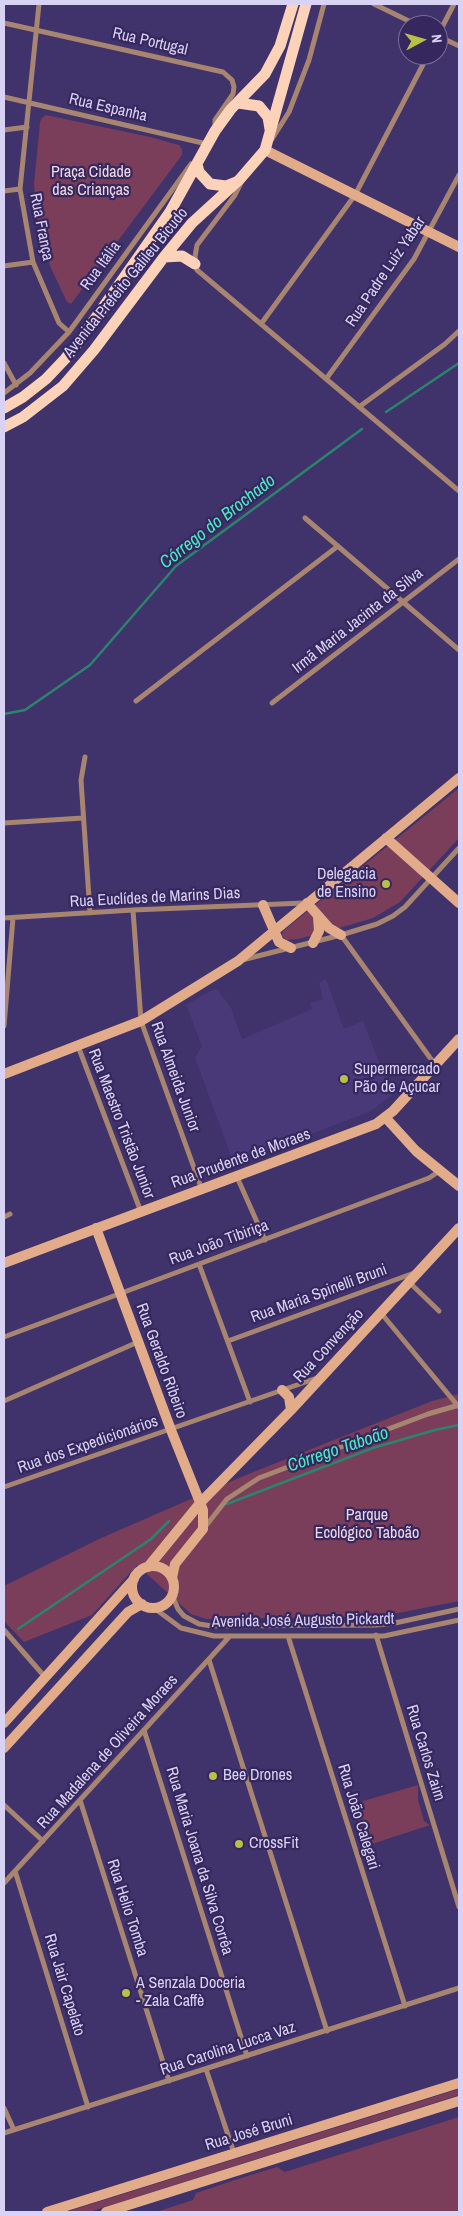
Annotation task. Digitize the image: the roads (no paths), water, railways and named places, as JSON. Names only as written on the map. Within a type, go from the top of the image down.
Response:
[{"type":"main road","name":"Avenida Prefeito Galileu Bicudo","points":[[4,408],[46,379],[65,359],[170,212],[215,130],[265,74],[280,46],[293,4]]},
{"type":"main road","name":"Avenida Prefeito Galileu Bicudo","points":[[4,427],[23,417],[63,386],[94,350],[192,223],[243,176],[265,150],[306,4]]},
{"type":"main road","points":[[238,103],[259,106],[268,117],[270,131]]},
{"type":"main road","points":[[197,164],[199,172],[210,184],[226,186],[243,176]]},
{"type":"main road","points":[[164,257],[182,256],[195,264]]},
{"type":"street","name":"Rua França","points":[[39,4],[20,189],[33,262],[59,323],[69,332]]},
{"type":"street","points":[[324,4],[309,60],[289,112],[265,150],[459,247]]},
{"type":"street","points":[[374,4],[398,16]]},
{"type":"street","points":[[448,16],[454,4]]},
{"type":"street","name":"Rua Portugal","points":[[4,23],[223,72],[232,80],[234,87],[233,94],[215,120],[215,130]]},
{"type":"street","points":[[261,324],[355,195],[423,65]]},
{"type":"street","name":"Rua Espanha","points":[[4,97],[207,144]]},
{"type":"street","points":[[4,130],[27,127]]},
{"type":"street","name":"Rua Itália","points":[[4,393],[16,385],[69,332],[159,206],[207,144]]},
{"type":"street","name":"Rua Padre Luiz Yabar","points":[[326,379],[414,258],[430,232],[459,175]]},
{"type":"street","points":[[243,176],[236,195],[197,245],[195,264],[200,274],[459,492]]},
{"type":"street","points":[[4,191],[20,189]]},
{"type":"street","points":[[4,266],[33,262]]},
{"type":"street","points":[[359,407],[445,344],[459,331]]},
{"type":"street","points":[[4,363],[16,385]]},
{"type":"street","points":[[305,518],[459,650]]},
{"type":"street","points":[[136,701],[338,546]]},
{"type":"street","name":"Irmã Maria Jacinta da Silva","points":[[272,703],[459,559]]},
{"type":"street","points":[[85,757],[81,780],[90,913]]},
{"type":"street","points":[[4,1074],[141,1020],[238,961],[459,778]]},
{"type":"street","points":[[4,824],[83,818]]},
{"type":"street","points":[[386,838],[459,903]]},
{"type":"street","points":[[238,961],[341,935],[377,924],[393,916],[405,907],[459,848]]},
{"type":"street","points":[[307,903],[329,928],[341,935],[436,1066]]},
{"type":"street","name":"Rua Euclídes de Marins Dias","points":[[4,918],[133,910],[307,903]]},
{"type":"street","points":[[263,905],[279,942],[291,948]]},
{"type":"street","name":"Rua Almeida Junior","points":[[133,910],[141,1020],[202,1190]]},
{"type":"street","points":[[313,942],[319,932],[318,917]]},
{"type":"street","points":[[4,1026],[13,918]]},
{"type":"street","name":"Rua Prudente de Moraes","points":[[4,1263],[359,1132],[376,1124],[436,1066],[459,1039]]},
{"type":"street","name":"Rua Maestro Tristão Junior","points":[[78,1045],[141,1212]]},
{"type":"street","points":[[385,1117],[416,1151],[459,1186]]},
{"type":"street","name":"Rua João Tibiriça","points":[[4,1337],[429,1178],[441,1170]]},
{"type":"street","points":[[237,1177],[265,1240]]},
{"type":"street","points":[[4,1217],[10,1214]]},
{"type":"street","name":"Rua Geraldo Ribeiro","points":[[96,1228],[198,1499],[204,1518],[203,1529]]},
{"type":"street","name":"Rua Convenção","points":[[198,1499],[219,1483],[291,1410],[459,1228]]},
{"type":"street","points":[[199,1264],[250,1402]]},
{"type":"street","name":"Rua Maria Spinelli Bruni","points":[[228,1342],[419,1271]]},
{"type":"street","points":[[409,1282],[439,1311]]},
{"type":"street","points":[[134,1579],[135,1596],[142,1604],[154,1608],[165,1604],[174,1589],[172,1578],[175,1564],[228,1500],[242,1488],[259,1478],[428,1414],[458,1406],[381,1312]]},
{"type":"street","points":[[4,1401],[138,1342]]},
{"type":"street","name":"Rua dos Expedicionários","points":[[4,1487],[322,1376]]},
{"type":"street","points":[[282,1390],[289,1397],[291,1410]]},
{"type":"street","points":[[4,1723],[138,1573],[148,1566],[198,1499]]},
{"type":"street","points":[[148,1566],[162,1568],[172,1578]]},
{"type":"street","name":"Avenida José Augusto Pickardt","points":[[172,1595],[178,1609],[184,1616],[199,1624],[212,1626],[376,1625],[395,1623],[459,1609]]},
{"type":"street","points":[[4,1748],[128,1612],[142,1604]]},
{"type":"street","name":"Avenida José Augusto Pickardt","points":[[154,1608],[181,1628],[202,1635],[376,1636],[392,1635],[458,1620]]},
{"type":"street","points":[[458,1620],[459,1627]]},
{"type":"street","points":[[4,1630],[45,1677]]},
{"type":"street","name":"Rua Madalena de Oliveira Moraes","points":[[4,1884],[230,1636]]},
{"type":"street","name":"Rua João Calegari","points":[[288,1636],[404,2006]]},
{"type":"street","name":"Rua Carlos Zaim","points":[[376,1636],[459,1907]]},
{"type":"street","points":[[209,1660],[326,2031]]},
{"type":"street","name":"Rua Maria Joana da Silva Corrêa","points":[[144,1730],[247,2056]]},
{"type":"street","name":"Rua Helio Tomba","points":[[80,1800],[169,2081]]},
{"type":"street","points":[[4,1805],[43,1841]]},
{"type":"street","name":"Rua Jair Capelato","points":[[15,1871],[88,2107]]},
{"type":"street","name":"Rua Carolina Lucca Vaz","points":[[4,2133],[459,1988]]},
{"type":"street","points":[[206,2069],[234,2154]]},
{"type":"street","name":"Rua José Bruni","points":[[47,2212],[459,2083]]},
{"type":"street","name":"Rua José Bruni","points":[[106,2212],[459,2101]]},
{"type":"street","points":[[4,2108],[14,2130]]},
{"type":"waterway","name":"Córrego do Brochado","points":[[386,412],[459,363]]},
{"type":"waterway","name":"Córrego do Brochado","points":[[4,714],[25,710],[90,665],[176,566],[362,429]]},
{"type":"waterway","name":"Córrego Taboão","points":[[227,1504],[373,1448],[459,1425]]},
{"type":"waterway","name":"Córrego Taboão","points":[[18,1629],[151,1539],[169,1521]]},
{"type":"place","name":"Delegacia de Ensino","points":[[386,884]]},
{"type":"place","name":"Supermercado Pão de Açucar","points":[[344,1079]]},
{"type":"place","name":"Bee Drones","points":[[213,1776]]},
{"type":"place","name":"CrossFit","points":[[239,1844]]},
{"type":"place","name":"A Senzala Doceria - Zala Caffè","points":[[126,1993]]},
{"type":"park label","name":"Praça Cidade das Crianças","points":[[91,182]]},
{"type":"park label","name":"Parque Ecológico Taboão","points":[[367,1525]]}]
